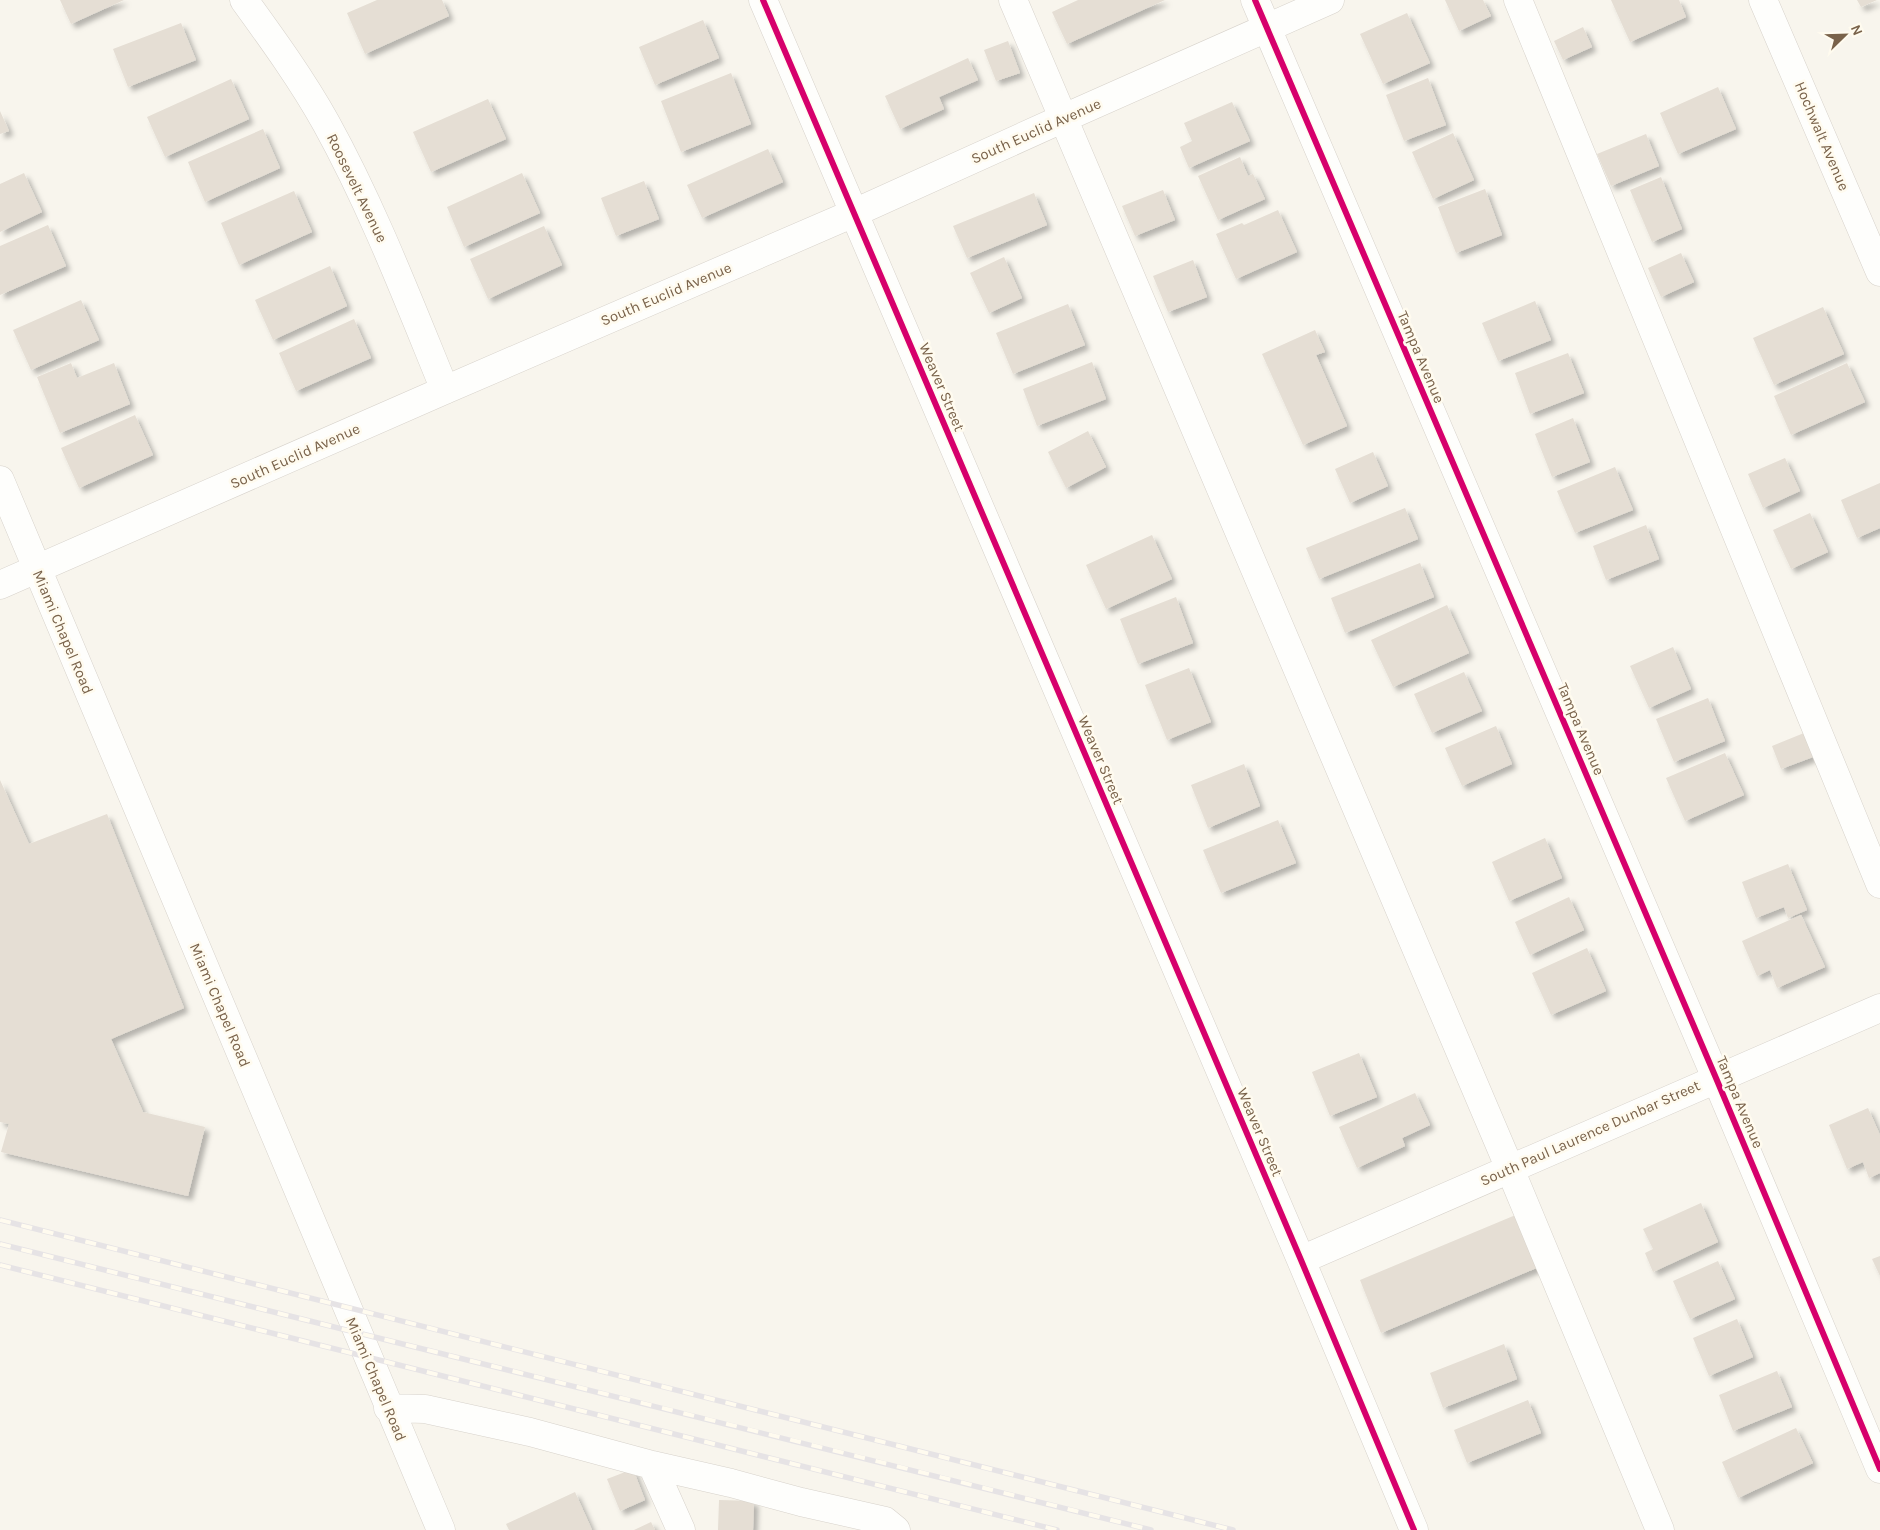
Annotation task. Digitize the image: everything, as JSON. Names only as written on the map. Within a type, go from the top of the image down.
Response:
[{"type":"street","name":"Roosevelt Avenue","points":[[244,0],[293,68],[325,122],[354,177],[396,270],[445,390]]},
{"type":"street","name":"Weaver Street","points":[[764,0],[1301,1260],[1414,1530]]},
{"type":"street","points":[[1014,0],[1510,1169],[1660,1530]]},
{"type":"street","name":"Tampa Avenue","points":[[1256,0],[1716,1078],[1880,1469]]},
{"type":"street","name":"South Euclid Avenue","points":[[0,585],[854,213],[1330,0]]},
{"type":"street","points":[[1518,0],[1880,884]]},
{"type":"street","name":"Hochwalt Avenue","points":[[1763,0],[1880,272]]},
{"type":"street","name":"Miami Chapel Road","points":[[0,480],[388,1408],[441,1530]]},
{"type":"street","name":"South Paul Laurence Dunbar Street","points":[[1301,1260],[1880,1008]]},
{"type":"street","points":[[388,1408],[425,1409],[530,1432],[652,1465],[731,1482],[802,1502],[885,1521],[896,1530]]},
{"type":"street","points":[[652,1465],[681,1530]]},
{"type":"building","points":[[60,0],[124,0],[71,24]]},
{"type":"building","points":[[377,0],[442,0],[449,16],[365,54],[347,13]]},
{"type":"building","points":[[1078,0],[1165,0],[1067,44],[1052,12]]},
{"type":"building","points":[[1445,0],[1483,0],[1491,16],[1459,31]]},
{"type":"building","points":[[1611,0],[1679,0],[1686,17],[1630,42]]},
{"type":"building","points":[[1857,0],[1877,0],[1861,7]]},
{"type":"building","points":[[1407,13],[1430,63],[1383,84],[1360,34]]},
{"type":"building","points":[[703,20],[719,58],[655,85],[639,47]]},
{"type":"building","points":[[181,23],[196,60],[128,87],[113,49]]},
{"type":"building","points":[[1583,27],[1592,47],[1563,60],[1554,41]]},
{"type":"building","points":[[1008,41],[1020,73],[996,81],[984,50]]},
{"type":"building","points":[[968,58],[978,80],[939,97],[944,109],[900,129],[885,96]]},
{"type":"building","points":[[731,73],[751,124],[681,152],[661,101]]},
{"type":"building","points":[[1428,78],[1446,125],[1404,141],[1386,95]]},
{"type":"building","points":[[231,79],[249,119],[165,157],[147,117]]},
{"type":"building","points":[[1718,87],[1736,129],[1678,154],[1660,113]]},
{"type":"building","points":[[488,99],[506,139],[431,172],[413,132]]},
{"type":"building","points":[[1232,102],[1250,141],[1189,168],[1180,147],[1192,141],[1184,123]]},
{"type":"building","points":[[0,111],[9,131],[0,134]]},
{"type":"building","points":[[263,129],[280,168],[205,202],[188,162]]},
{"type":"building","points":[[1453,133],[1474,180],[1433,199],[1412,152]]},
{"type":"building","points":[[1646,134],[1659,166],[1611,186],[1597,154]]},
{"type":"building","points":[[768,149],[783,182],[702,218],[687,185]]},
{"type":"building","points":[[1240,157],[1248,176],[1253,174],[1265,199],[1218,220],[1198,176]]},
{"type":"building","points":[[24,173],[42,212],[0,232],[0,184]]},
{"type":"building","points":[[522,173],[540,213],[464,247],[447,207]]},
{"type":"building","points":[[1661,177],[1682,229],[1652,242],[1630,190]]},
{"type":"building","points":[[644,181],[659,219],[616,236],[601,198]]},
{"type":"building","points":[[1485,189],[1502,235],[1456,253],[1438,207]]},
{"type":"building","points":[[1163,190],[1175,220],[1135,236],[1122,206]]},
{"type":"building","points":[[294,191],[312,232],[239,265],[221,223]]},
{"type":"building","points":[[1034,193],[1047,225],[967,258],[953,226]]},
{"type":"building","points":[[1278,210],[1297,252],[1236,279],[1216,234],[1242,223],[1244,225]]},
{"type":"building","points":[[48,225],[66,266],[0,295],[0,246]]},
{"type":"building","points":[[544,226],[562,265],[488,299],[470,259]]},
{"type":"building","points":[[1681,253],[1694,282],[1661,297],[1648,268]]},
{"type":"building","points":[[1004,257],[1022,298],[989,313],[970,273]]},
{"type":"building","points":[[1193,260],[1207,297],[1168,312],[1153,276]]},
{"type":"building","points":[[330,266],[347,306],[273,340],[255,300]]},
{"type":"building","points":[[81,300],[99,340],[31,370],[13,330]]},
{"type":"building","points":[[1535,301],[1551,340],[1498,361],[1482,323]]},
{"type":"building","points":[[1068,304],[1085,345],[1013,374],[996,333]]},
{"type":"building","points":[[1823,307],[1844,354],[1774,385],[1753,338]]},
{"type":"building","points":[[354,319],[371,358],[296,391],[279,353]]},
{"type":"building","points":[[1315,330],[1325,352],[1316,355],[1347,426],[1303,445],[1262,354]]},
{"type":"building","points":[[1568,353],[1584,393],[1530,414],[1515,373]]},
{"type":"building","points":[[1092,362],[1106,399],[1037,426],[1023,389]]},
{"type":"building","points":[[71,363],[77,378],[114,363],[130,404],[60,433],[37,377]]},
{"type":"building","points":[[1847,363],[1865,402],[1791,435],[1774,396]]},
{"type":"building","points":[[135,415],[153,455],[79,488],[61,448]]},
{"type":"building","points":[[1573,418],[1590,462],[1552,477],[1535,434]]},
{"type":"building","points":[[1088,431],[1106,467],[1066,488],[1048,452]]},
{"type":"building","points":[[1373,452],[1388,486],[1350,503],[1335,469]]},
{"type":"building","points":[[1785,458],[1800,491],[1763,508],[1748,474]]},
{"type":"building","points":[[1615,467],[1633,510],[1575,533],[1557,491]]},
{"type":"building","points":[[1880,483],[1880,528],[1857,538],[1841,500]]},
{"type":"building","points":[[1405,508],[1418,539],[1319,579],[1306,548]]},
{"type":"building","points":[[1810,513],[1828,552],[1791,569],[1773,530]]},
{"type":"building","points":[[1646,525],[1659,559],[1606,580],[1593,546]]},
{"type":"building","points":[[1152,535],[1172,579],[1106,609],[1086,565]]},
{"type":"building","points":[[1420,563],[1434,597],[1345,633],[1331,598]]},
{"type":"building","points":[[1176,597],[1193,643],[1138,664],[1120,619]]},
{"type":"building","points":[[1447,605],[1469,653],[1393,687],[1371,640]]},
{"type":"building","points":[[1673,647],[1691,689],[1649,708],[1630,666]]},
{"type":"building","points":[[1189,668],[1211,722],[1167,740],[1145,685]]},
{"type":"building","points":[[1464,672],[1482,711],[1432,733],[1414,694]]},
{"type":"building","points":[[1708,698],[1725,741],[1674,762],[1656,719]]},
{"type":"building","points":[[1496,726],[1512,764],[1462,786],[1445,748]]},
{"type":"building","points":[[1804,733],[1813,757],[1781,769],[1772,746]]},
{"type":"building","points":[[1725,753],[1744,795],[1685,821],[1666,778]]},
{"type":"building","points":[[1244,764],[1260,806],[1208,828],[1191,785]]},
{"type":"building","points":[[0,780],[29,844],[107,814],[184,1008],[111,1039],[143,1112],[205,1127],[188,1196],[1,1152],[9,1124],[0,1122]]},
{"type":"building","points":[[1278,820],[1296,863],[1221,893],[1203,850]]},
{"type":"building","points":[[1545,838],[1562,878],[1509,901],[1492,862]]},
{"type":"building","points":[[1788,864],[1807,910],[1788,918],[1784,907],[1756,918],[1742,882]]},
{"type":"building","points":[[1569,897],[1584,930],[1530,955],[1515,922]]},
{"type":"building","points":[[1801,915],[1825,967],[1777,988],[1770,970],[1757,976],[1742,941]]},
{"type":"building","points":[[1587,948],[1606,991],[1551,1015],[1532,973]]},
{"type":"building","points":[[1359,1053],[1377,1097],[1330,1116],[1312,1072]]},
{"type":"building","points":[[1415,1093],[1430,1125],[1402,1138],[1405,1146],[1357,1168],[1339,1127]]},
{"type":"building","points":[[1868,1108],[1880,1135],[1880,1173],[1869,1178],[1863,1162],[1847,1169],[1829,1125]]},
{"type":"building","points":[[1701,1203],[1718,1242],[1653,1272],[1645,1253],[1653,1249],[1643,1229]]},
{"type":"building","points":[[1518,1214],[1539,1267],[1381,1333],[1360,1280]]},
{"type":"building","points":[[1880,1256],[1880,1276],[1872,1259]]},
{"type":"building","points":[[1718,1261],[1735,1299],[1690,1319],[1673,1281]]},
{"type":"building","points":[[1737,1319],[1753,1357],[1709,1376],[1693,1338]]},
{"type":"building","points":[[1504,1344],[1517,1379],[1443,1408],[1430,1373]]},
{"type":"building","points":[[1777,1371],[1792,1407],[1733,1431],[1719,1395]]},
{"type":"building","points":[[1528,1400],[1541,1433],[1467,1463],[1454,1430]]},
{"type":"building","points":[[1796,1428],[1813,1463],[1738,1498],[1722,1462]]},
{"type":"building","points":[[633,1469],[645,1500],[620,1511],[607,1479]]},
{"type":"building","points":[[575,1492],[592,1530],[509,1530],[506,1524]]},
{"type":"building","points":[[719,1500],[754,1501],[753,1530],[718,1530]]},
{"type":"building","points":[[651,1522],[655,1530],[634,1530]]},
{"type":"railway","points":[[0,1220],[1233,1530]]},
{"type":"railway","points":[[0,1244],[1151,1530]]},
{"type":"railway","points":[[0,1265],[1057,1530]]},
{"type":"cycle path","points":[[763,0],[1301,1260],[1414,1530]]},
{"type":"cycle path","points":[[1255,0],[1716,1078],[1880,1469]]}]
